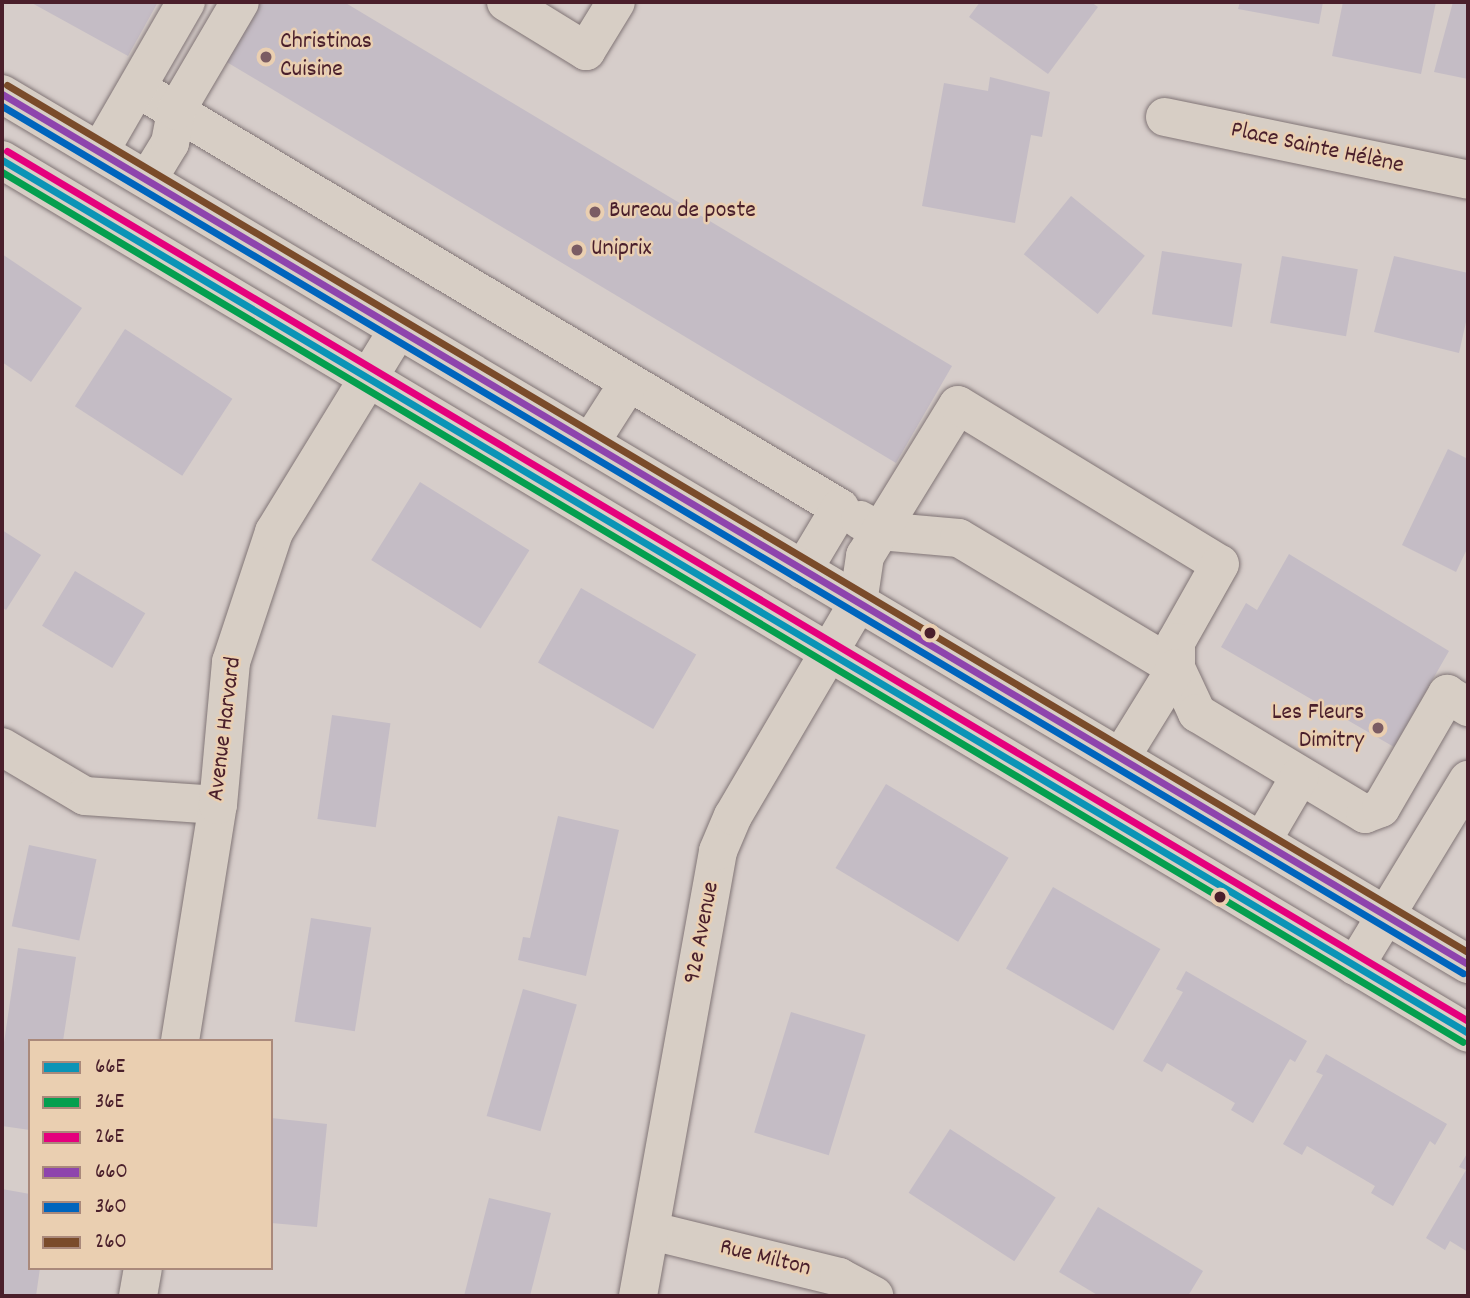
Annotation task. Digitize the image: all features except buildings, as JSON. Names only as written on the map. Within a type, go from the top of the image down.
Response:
[{"type":"street","points":[[100,151],[186,2]]},
{"type":"street","points":[[148,179],[170,143],[176,111],[240,2]]},
{"type":"street","points":[[506,2],[586,51],[616,2]]},
{"type":"street","points":[[137,88],[880,531],[960,538],[1176,668]]},
{"type":"street","points":[[2,94],[1468,964]]},
{"type":"street","name":"Place Sainte Hélène","points":[[1166,117],[1468,180]]},
{"type":"street","points":[[2,160],[1468,1033]]},
{"type":"street","name":"Avenue Harvard","points":[[180,1039],[218,805],[230,662],[274,532],[398,330]]},
{"type":"street","points":[[590,443],[629,382]]},
{"type":"street","points":[[858,603],[865,556],[958,405],[1220,564],[1176,642],[1176,668],[1197,713],[1357,811],[1375,813],[1447,694],[1468,706]]},
{"type":"street","points":[[803,570],[841,508]]},
{"type":"street","name":"92e Avenue","points":[[638,1296],[652,1231],[718,850],[733,816],[858,603]]},
{"type":"street","points":[[1121,757],[1176,668]]},
{"type":"street","points":[[2,747],[85,796],[218,805]]},
{"type":"street","points":[[1262,841],[1300,776]]},
{"type":"street","points":[[1355,966],[1468,780]]},
{"type":"street","name":"Rue Milton","points":[[652,1231],[839,1277],[874,1296]]},
{"type":"street","points":[[138,1296],[143,1270]]},
{"type":"transit line","name":"26O","points":[[7,85],[1468,952]]},
{"type":"transit line","name":"66O","points":[[2,94],[1468,964]]},
{"type":"transit line","name":"36O","points":[[2,106],[1463,973]]},
{"type":"transit line","name":"26E","points":[[7,151],[1468,1021]]},
{"type":"transit line","name":"66E","points":[[2,160],[1468,1033]]},
{"type":"transit line","name":"36E","points":[[2,172],[1463,1042]]},
{"type":"place","name":"Christinas Cuisine","points":[[266,57]]},
{"type":"place","name":"Bureau de poste","points":[[595,212]]},
{"type":"place","name":"Uniprix","points":[[577,250]]},
{"type":"place","name":"Les Fleurs Dimitry","points":[[1378,728]]}]
